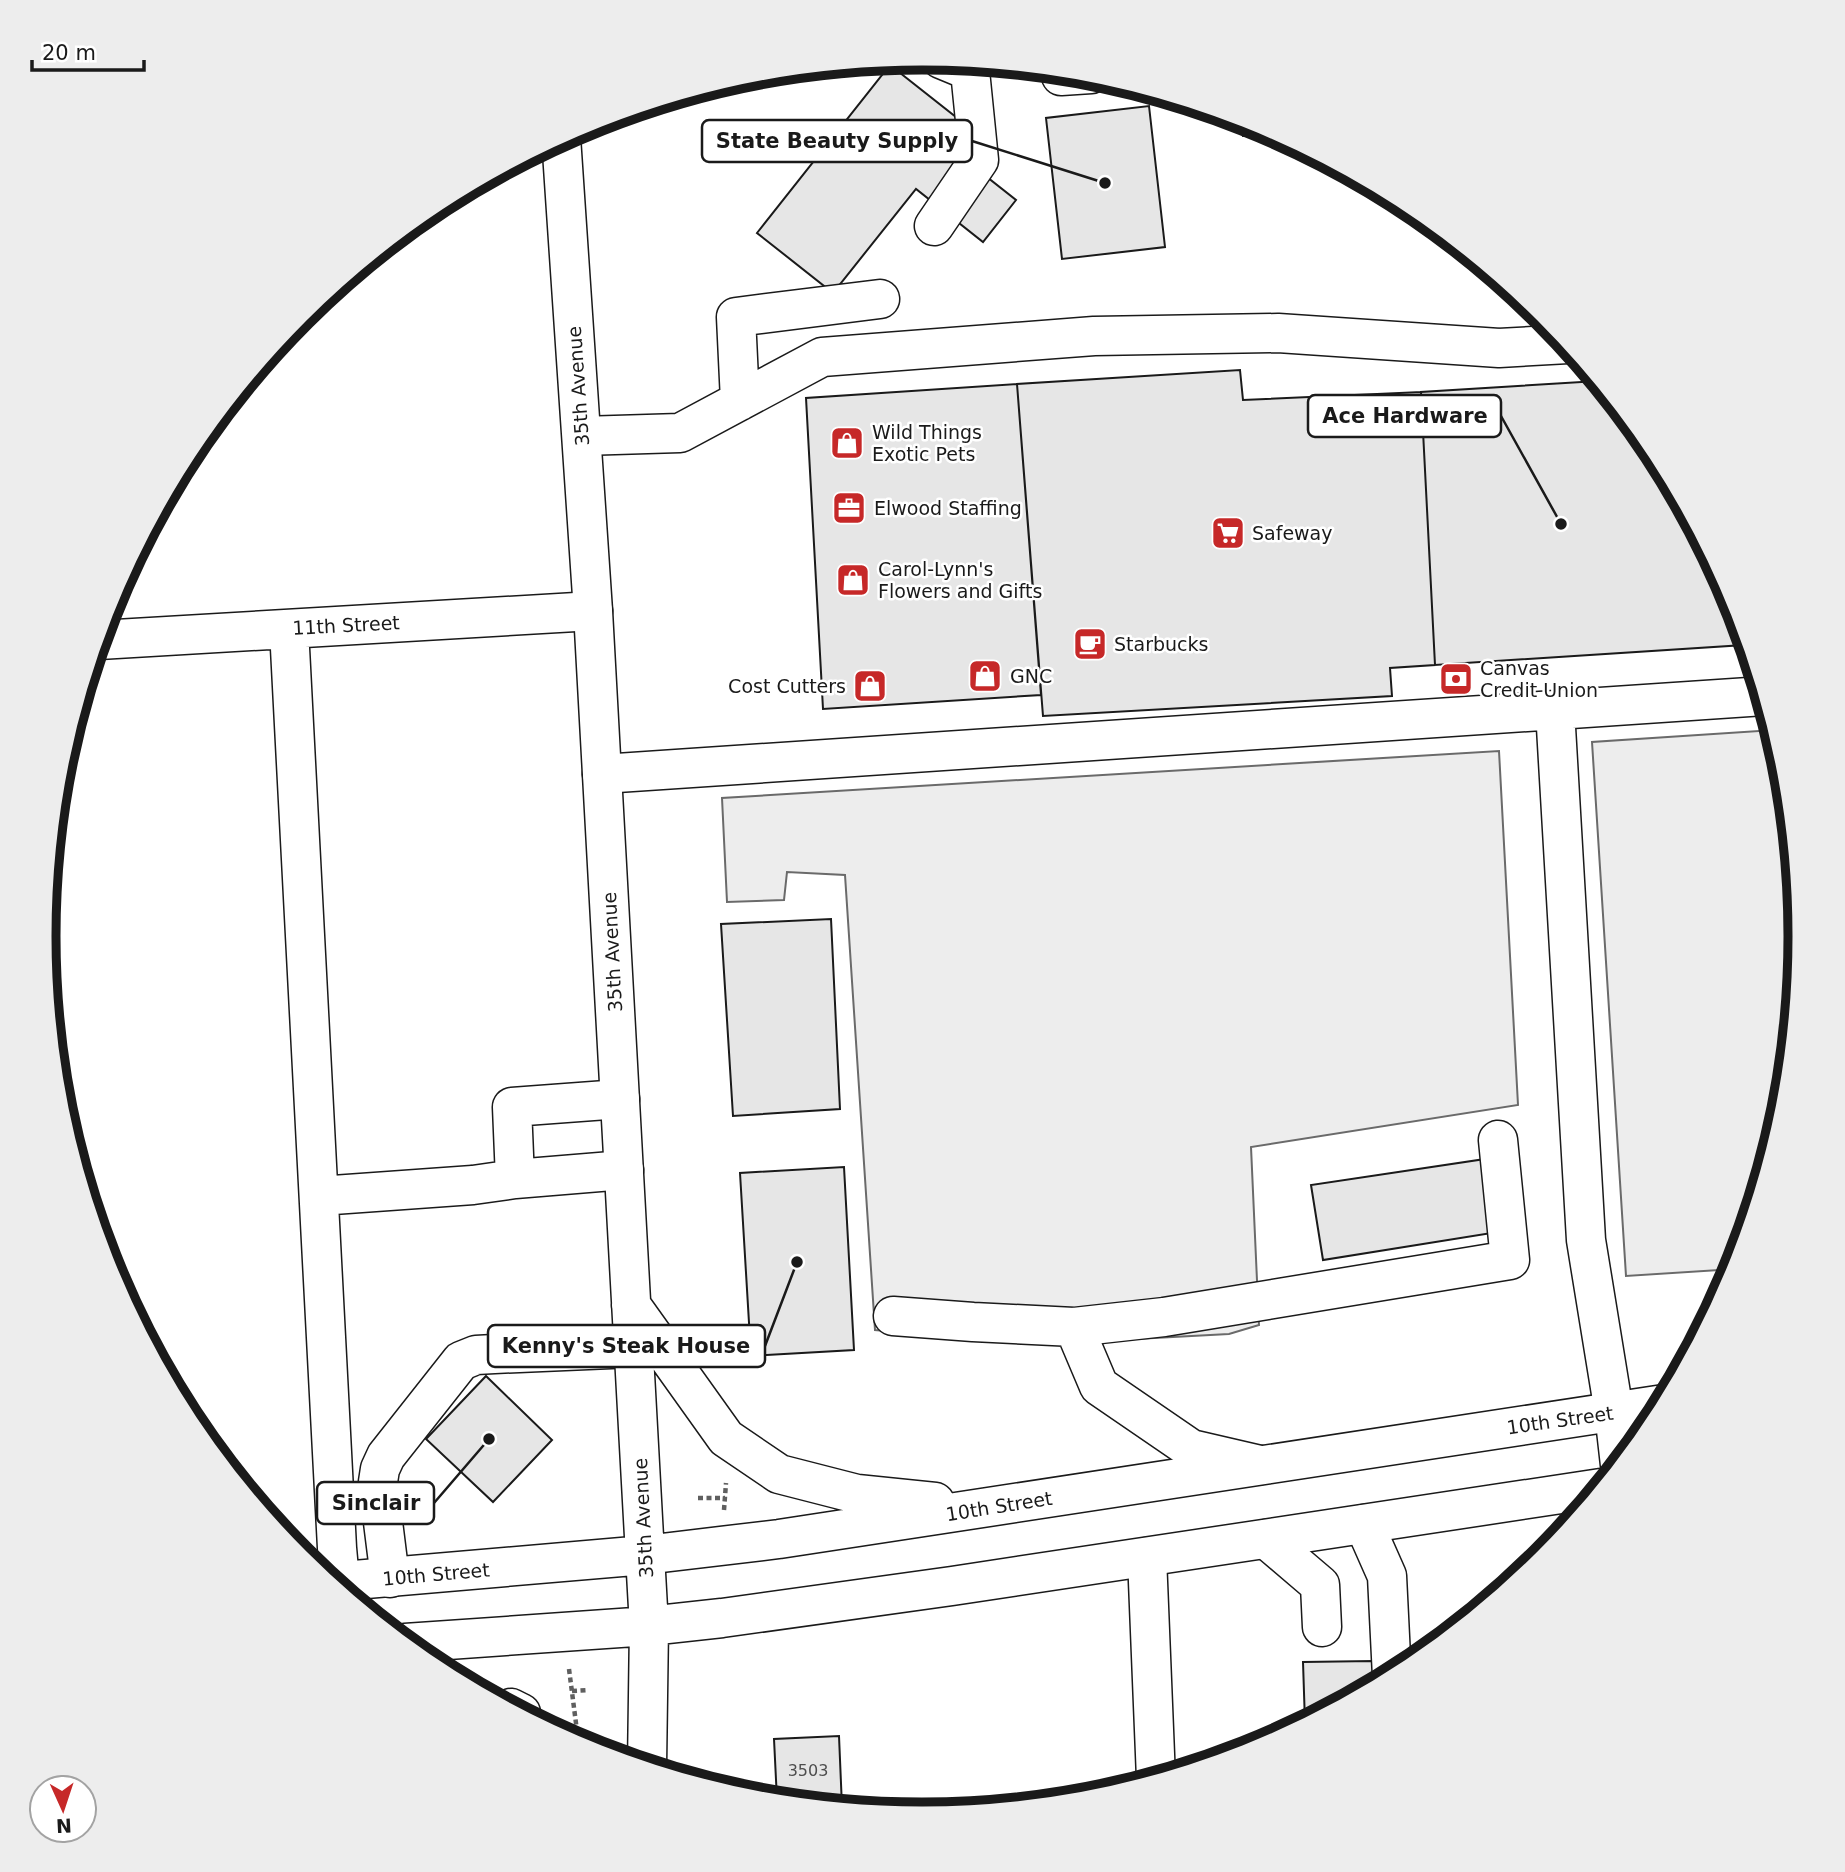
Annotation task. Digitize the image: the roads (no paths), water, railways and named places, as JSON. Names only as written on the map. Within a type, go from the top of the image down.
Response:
[{"type":"main road","points":[[934,226],[979,160],[970,71]]},
{"type":"main road","name":"35th Avenue","points":[[562,148],[593,611],[649,1626],[647,1758]]},
{"type":"main road","points":[[740,401],[736,317],[880,299]]},
{"type":"main road","points":[[582,436],[680,433],[822,357],[1094,336],[1278,333],[1499,348],[1555,345]]},
{"type":"main road","name":"11th Street","points":[[109,639],[593,611]]},
{"type":"main road","points":[[289,629],[336,1573]]},
{"type":"main road","points":[[602,774],[1755,697]]},
{"type":"main road","points":[[1555,710],[1586,1240],[1618,1451]]},
{"type":"main road","points":[[515,1179],[512,1107],[620,1099]]},
{"type":"main road","points":[[893,1316],[1074,1327],[1164,1317],[1510,1260],[1498,1140]]},
{"type":"main road","points":[[319,1196],[473,1185],[624,1170]]},
{"type":"main road","points":[[631,1304],[726,1438],[779,1474],[857,1494],[992,1507]]},
{"type":"main road","points":[[1074,1327],[1099,1386],[1191,1450],[1260,1465]]},
{"type":"main road","points":[[390,1578],[378,1482],[380,1469],[386,1456],[461,1361],[477,1355],[634,1348]]},
{"type":"main road","name":"10th Street","points":[[345,1581],[645,1556],[779,1539],[1650,1406]]},
{"type":"main road","points":[[421,1642],[649,1626],[939,1588],[1588,1490]]},
{"type":"main road","points":[[1364,1524],[1408,1574]]},
{"type":"main road","points":[[1364,1524],[1387,1576],[1391,1664]]},
{"type":"main road","points":[[1266,1539],[1320,1585],[1322,1628]]},
{"type":"main road","points":[[1147,1557],[1156,1770]]},
{"type":"place","name":"State Beauty Supply","points":[[1105,183]]},
{"type":"place","name":"Wild Things Exotic Pets","points":[[847,443]]},
{"type":"place","name":"Elwood Staffing","points":[[849,508]]},
{"type":"place","name":"Ace Hardware","points":[[1561,524]]},
{"type":"place","name":"Safeway","points":[[1228,533]]},
{"type":"place","name":"Carol-Lynn's Flowers and Gifts","points":[[853,580]]},
{"type":"place","name":"Starbucks","points":[[1090,644]]},
{"type":"place","name":"GNC","points":[[985,676]]},
{"type":"place","name":"Canvas Credit Union","points":[[1456,679]]},
{"type":"place","name":"Cost Cutters","points":[[870,686]]},
{"type":"place","name":"Kenny's Steak House","points":[[797,1262]]},
{"type":"place","name":"Sinclair","points":[[489,1439]]}]
